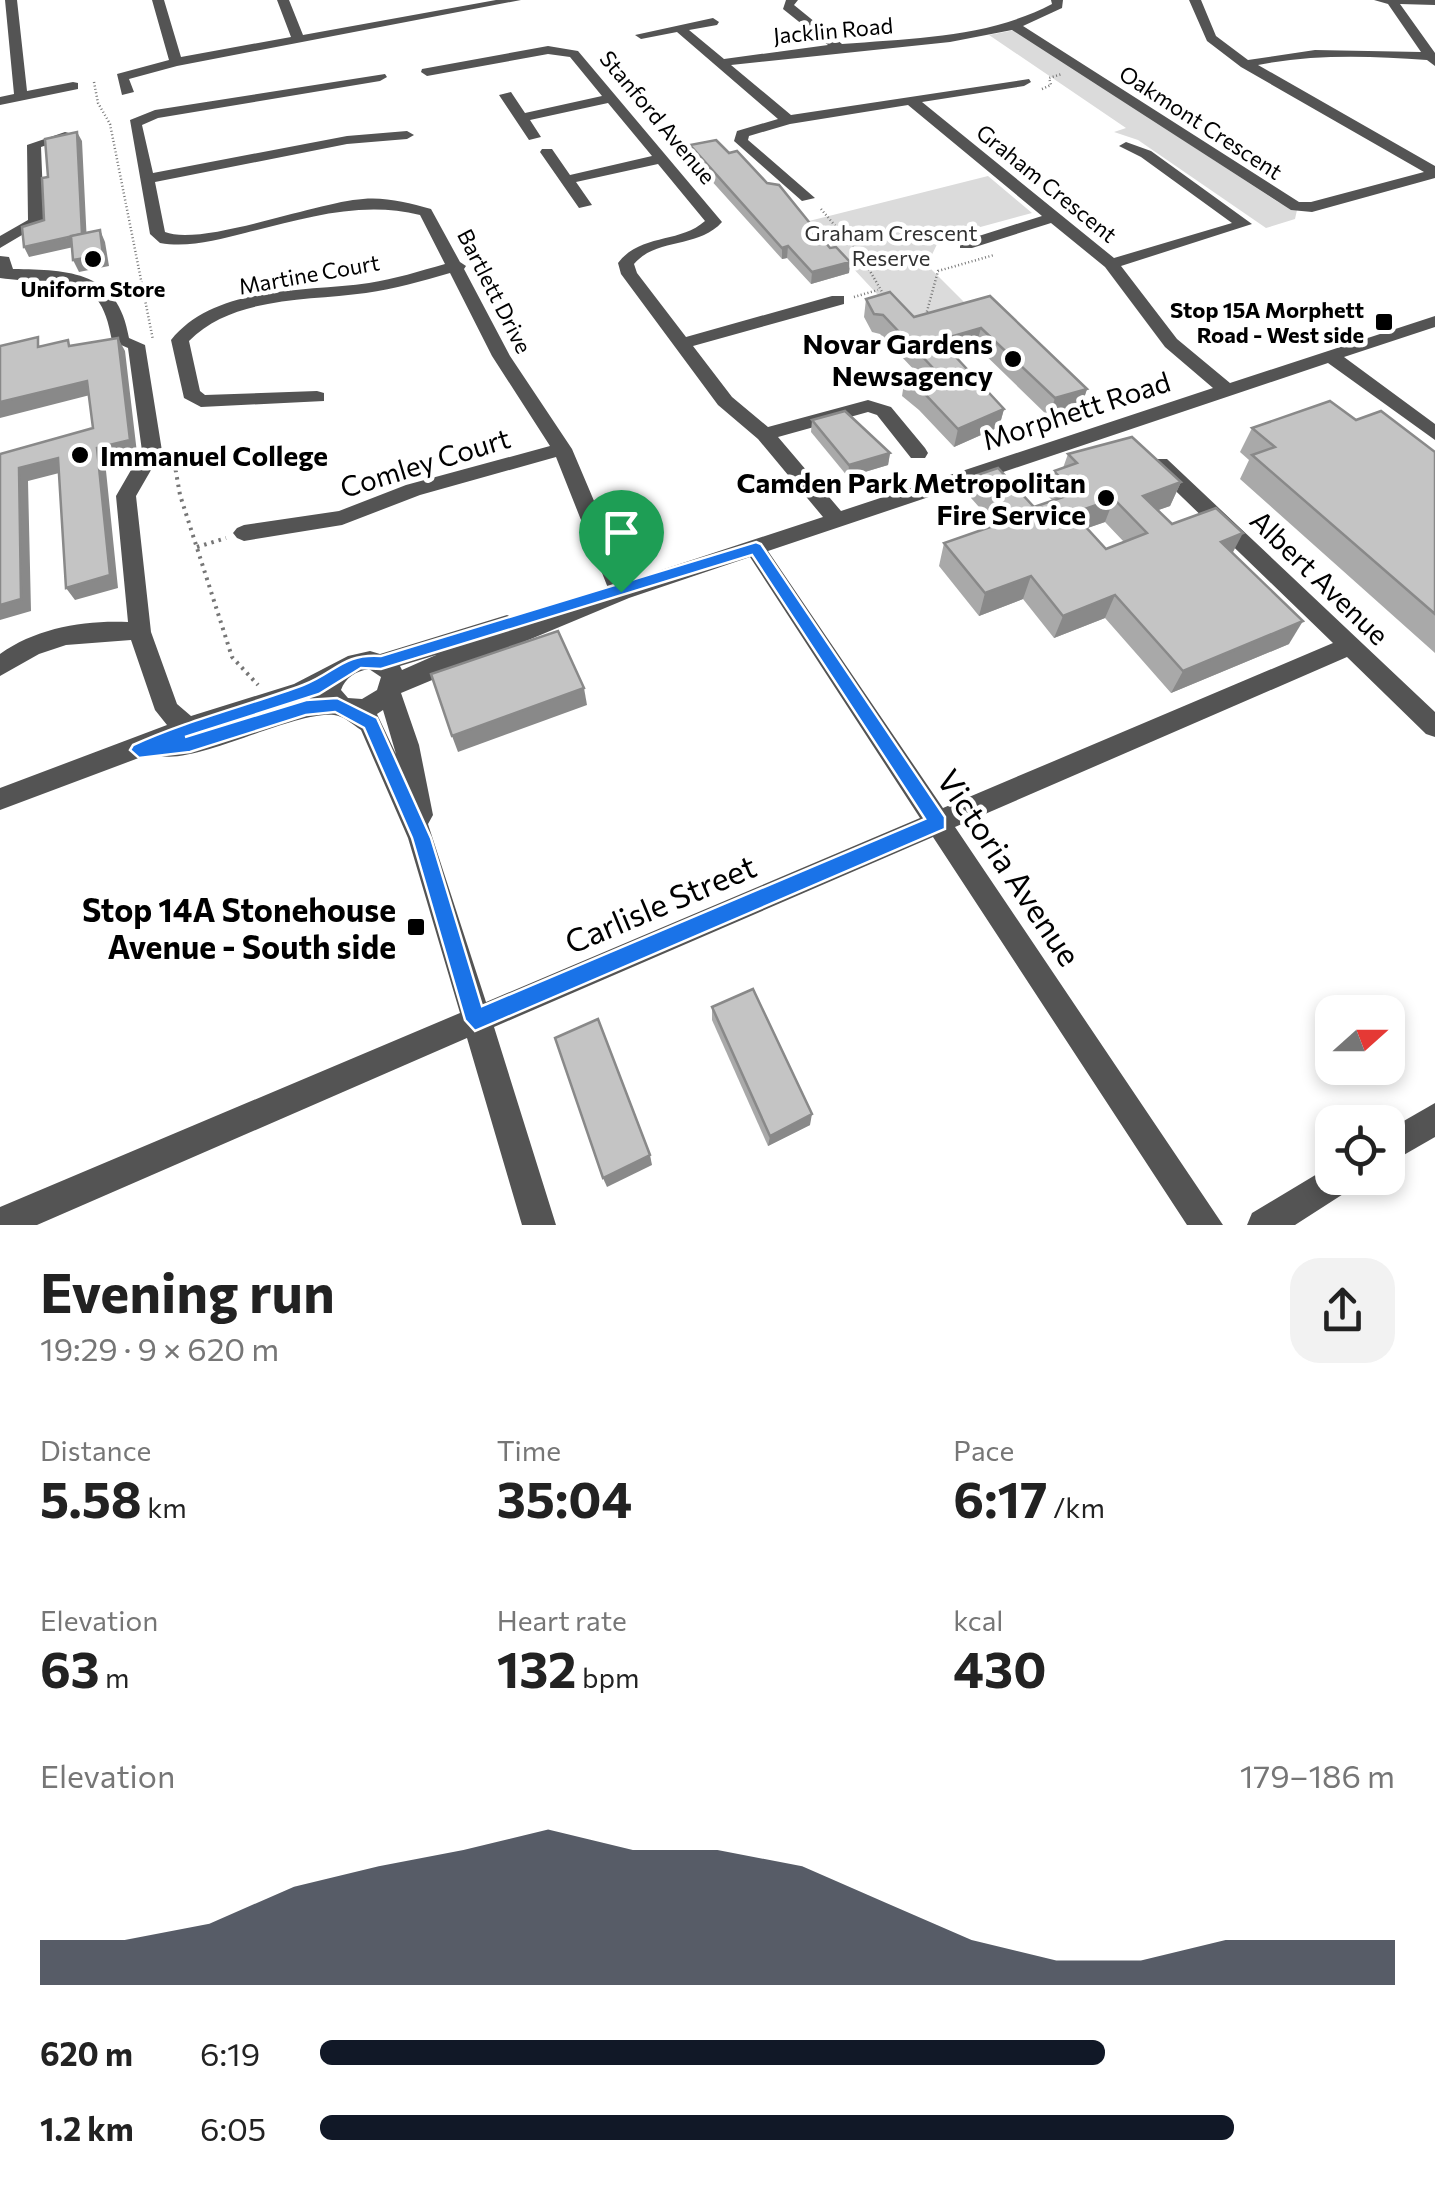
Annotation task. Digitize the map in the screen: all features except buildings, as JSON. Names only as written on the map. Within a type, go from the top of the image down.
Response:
[{"type":"street","points":[[11,0],[21,97]]},
{"type":"street","points":[[158,0],[176,62]]},
{"type":"street","points":[[282,0],[298,38]]},
{"type":"street","points":[[128,92],[122,77],[176,62],[515,0]]},
{"type":"street","points":[[792,0],[787,6],[839,47]]},
{"type":"street","name":"Jacklin Road","points":[[720,62],[839,47],[901,44],[1013,25],[1039,18],[1058,5],[1057,0]]},
{"type":"street","points":[[1195,0],[1211,38],[1246,64],[1435,173]]},
{"type":"street","points":[[1377,0],[1435,1]]},
{"type":"street","points":[[1392,1],[1433,59]]},
{"type":"street","points":[[641,35],[713,22]]},
{"type":"street","name":"Oakmont Crescent","points":[[1013,25],[1296,207],[1312,207],[1435,173]]},
{"type":"street","points":[[681,29],[788,120]]},
{"type":"street","name":"Stanford Avenue","points":[[427,72],[561,49],[574,54],[714,222],[697,234],[640,249],[626,263],[628,274],[725,401],[765,434],[837,520]]},
{"type":"street","points":[[1246,64],[1292,54],[1328,52],[1433,59]]},
{"type":"street","points":[[359,77],[380,77],[155,119],[149,118],[359,77]]},
{"type":"street","points":[[807,198],[741,141],[742,134],[754,127],[788,120],[1024,82]]},
{"type":"street","points":[[0,101],[73,86]]},
{"type":"street","points":[[506,94],[534,137]]},
{"type":"street","points":[[521,118],[613,98]]},
{"type":"street","name":"Graham Crescent","points":[[912,102],[1111,264],[1171,343],[1228,391]]},
{"type":"street","name":"Bartlett Drive","points":[[149,118],[132,127],[158,234],[166,240],[197,238],[343,206],[414,207],[435,222],[501,356],[562,449],[621,592]]},
{"type":"street","points":[[30,275],[5,274],[1,256],[36,222],[34,145],[70,135]]},
{"type":"street","points":[[146,180],[347,140],[407,135]]},
{"type":"street","points":[[1111,264],[1244,224],[1146,154],[1126,146]]},
{"type":"street","points":[[547,152],[584,205]]},
{"type":"street","points":[[566,180],[663,158]]},
{"type":"street","points":[[966,245],[1054,217]]},
{"type":"street","name":"Martine Court","points":[[317,397],[201,401],[191,394],[180,340],[187,330],[218,314],[309,292],[370,288],[458,266]]},
{"type":"street","points":[[0,279],[55,272],[88,286],[114,307],[121,340],[136,344],[152,451],[126,496],[140,632],[167,710],[188,728]]},
{"type":"street","points":[[682,344],[843,299]]},
{"type":"street","name":"Morphett Road","points":[[381,662],[587,598],[621,592],[837,520],[1135,441],[1228,391],[1435,322]]},
{"type":"street","points":[[1330,356],[1435,434]]},
{"type":"street","points":[[765,434],[868,406],[884,411],[918,453]]},
{"type":"street","name":"Albert Avenue","points":[[1135,441],[1435,727]]},
{"type":"street","name":"Comley Court","points":[[244,533],[342,518],[413,490],[562,449]]},
{"type":"street","name":"Victoria Avenue","points":[[756,548],[1206,1225]]},
{"type":"street","name":"Morphett Road","points":[[390,690],[425,668],[560,622],[621,592]]},
{"type":"street","points":[[0,667],[68,635],[100,628],[140,632]]},
{"type":"street","name":"Carlisle Street","points":[[0,1224],[1347,647]]},
{"type":"street","points":[[0,798],[139,750],[188,728],[312,689],[359,661],[381,662],[389,668],[390,690],[418,792],[421,838]]},
{"type":"street","points":[[338,672],[329,692],[344,708],[370,723],[421,838],[539,1225]]},
{"type":"street","points":[[139,750],[190,744],[306,708],[377,704],[390,690]]},
{"type":"street","points":[[1405,1138],[1435,1119]]},
{"type":"street","points":[[1264,1225],[1315,1193]]},
{"type":"path","points":[[1042,90],[1051,85],[1049,78],[1066,72]]},
{"type":"path","points":[[73,86],[122,77]]},
{"type":"path","points":[[94,82],[110,124],[156,356]]},
{"type":"path","points":[[821,210],[863,259],[878,290],[889,302]]},
{"type":"path","points":[[924,317],[932,304],[938,271],[994,256]]},
{"type":"path","points":[[843,299],[878,290]]},
{"type":"path","points":[[170,438],[180,495],[232,656],[261,689]]},
{"type":"path","points":[[196,547],[244,533]]},
{"type":"green space","points":[[1015,30],[1278,202],[1297,210],[1295,219],[1266,228],[1138,140],[1114,132],[1126,128],[989,35]]},
{"type":"green space","name":"Graham Crescent Reserve","points":[[988,176],[1032,213],[940,238],[927,265],[969,307],[905,324],[809,221]]},
{"type":"place","name":"Uniform Store","points":[[93,259]]},
{"type":"place","name":"Stop 15A Morphett Road - West side","points":[[1384,322]]},
{"type":"place","name":"Novar Gardens Newsagency","points":[[1013,359]]},
{"type":"place","name":"Immanuel College","points":[[80,455]]},
{"type":"place","name":"Camden Park Metropolitan Fire Service","points":[[1106,498]]},
{"type":"place","name":"Stop 14A Stonehouse Avenue - South side","points":[[416,927]]},
{"type":"route","points":[[756,548],[938,823],[475,1020],[421,838],[370,723],[337,705],[306,708],[190,744],[139,750],[188,728],[312,689],[359,661],[381,662],[587,598],[621,592],[756,548]]}]
